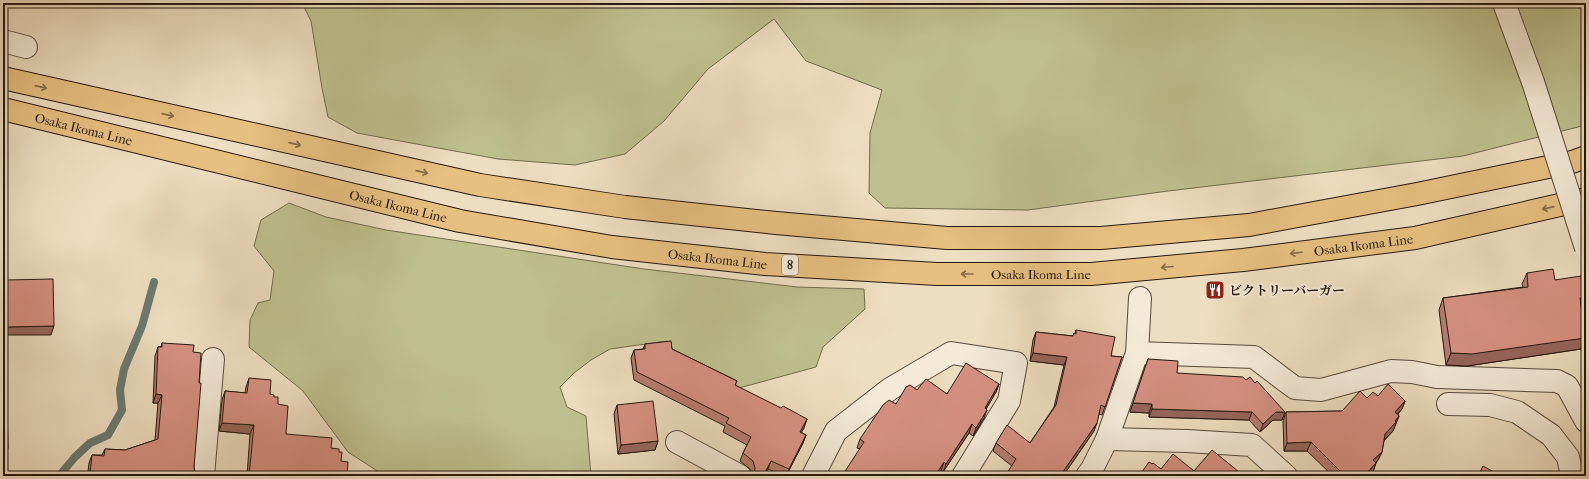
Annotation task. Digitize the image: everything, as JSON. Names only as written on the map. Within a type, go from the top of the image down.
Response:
[{"type":"main road","points":[[3,78],[480,185],[625,207],[776,223],[947,238],[1101,238],[1249,225],[1417,194],[1572,162],[1586,157]]},
{"type":"main road","name":"Osaka Ikoma Line","points":[[3,109],[467,222],[619,248],[764,264],[937,274],[1091,274],[1251,259],[1415,238],[1586,199]]},
{"type":"street","points":[[1504,3],[1533,82],[1586,248]]},
{"type":"street","points":[[3,40],[26,47]]},
{"type":"street","points":[[1087,476],[1107,439],[1138,353],[1140,298]]},
{"type":"street","points":[[813,476],[836,431],[890,388],[950,353],[1016,363],[1009,401],[963,476]]},
{"type":"street","points":[[1138,353],[1254,357],[1295,388],[1321,390],[1391,371],[1412,372],[1437,377],[1557,381],[1567,386],[1586,420]]},
{"type":"street","points":[[203,476],[213,359]]},
{"type":"street","points":[[1448,404],[1490,405],[1517,412],[1551,435],[1568,457],[1572,476]]},
{"type":"street","points":[[1107,439],[1187,441],[1252,445],[1286,476]]},
{"type":"street","points":[[677,442],[740,476]]},
{"type":"green space","points":[[302,3],[1586,3],[1586,125],[1463,156],[1168,191],[1028,210],[885,208],[869,193],[870,133],[882,90],[806,61],[774,19],[708,69],[664,121],[625,154],[575,165],[498,159],[357,133],[328,117],[311,21]]},
{"type":"green space","points":[[289,203],[326,217],[386,230],[644,269],[797,287],[864,289],[865,309],[823,347],[816,367],[739,388],[681,363],[667,341],[610,349],[591,360],[574,373],[560,387],[567,407],[586,416],[591,476],[385,476],[348,452],[303,391],[249,347],[250,320],[258,303],[270,300],[274,271],[254,246],[261,220]]},
{"type":"building","points":[[1553,269],[1555,280],[1581,276],[1584,298],[1580,298],[1585,338],[1472,354],[1451,353],[1443,298],[1528,287],[1527,273]]},
{"type":"building","points":[[3,276],[6,280],[53,279],[54,326],[7,327],[7,332],[3,333]]},
{"type":"building","points":[[1076,330],[1115,337],[1111,356],[1122,357],[1105,407],[1101,405],[1097,423],[1060,476],[1005,476],[1016,459],[996,443],[1007,425],[1030,443],[1056,405],[1067,357],[1033,353],[1036,332],[1073,336],[1074,333],[1076,334]]},
{"type":"building","points":[[671,341],[672,349],[737,381],[735,385],[781,408],[783,406],[807,419],[800,432],[806,435],[789,469],[771,461],[763,476],[752,476],[755,468],[753,461],[743,453],[751,437],[726,423],[729,418],[637,372],[634,350],[645,349],[645,344]]},
{"type":"building","points":[[162,343],[194,345],[193,352],[201,353],[199,383],[201,383],[194,467],[197,476],[86,476],[86,472],[90,473],[92,455],[104,456],[105,449],[125,450],[158,439],[162,395],[156,394],[158,347],[162,347]]},
{"type":"building","points":[[1148,359],[1178,361],[1177,373],[1243,377],[1246,380],[1250,377],[1255,383],[1257,381],[1285,412],[1276,412],[1263,424],[1252,412],[1152,409],[1152,404],[1133,403]]},
{"type":"building","points":[[966,363],[999,384],[985,408],[987,410],[976,428],[972,424],[946,464],[944,462],[935,476],[842,476],[864,442],[860,439],[883,405],[889,400],[896,404],[906,387],[910,385],[917,390],[926,379],[947,394]]},
{"type":"building","points":[[249,378],[271,380],[270,394],[274,395],[274,397],[278,397],[278,404],[288,406],[286,434],[332,438],[331,448],[339,449],[339,452],[342,452],[341,461],[348,462],[347,476],[249,476],[254,425],[222,423],[225,391],[247,393]]},
{"type":"building","points":[[1388,384],[1405,401],[1395,412],[1399,416],[1395,421],[1396,422],[1385,434],[1382,452],[1373,460],[1376,463],[1364,476],[1345,476],[1311,442],[1287,443],[1286,412],[1342,411],[1360,391],[1367,398],[1373,392],[1378,396]]},
{"type":"building","points":[[653,401],[658,441],[621,445],[617,405]]},
{"type":"building","points":[[3,405],[7,405],[8,448],[4,448],[4,452],[3,452]]},
{"type":"building","points":[[1212,450],[1244,476],[1139,476],[1149,462],[1161,469],[1173,454],[1194,471]]},
{"type":"building","points":[[1483,466],[1501,476],[1478,476]]},
{"type":"waterway","points":[[59,476],[75,457],[90,443],[108,435],[122,410],[120,390],[124,369],[142,326],[154,282]]},
{"type":"place","name":"ビクトリーバーガー","points":[[1215,290]]}]
